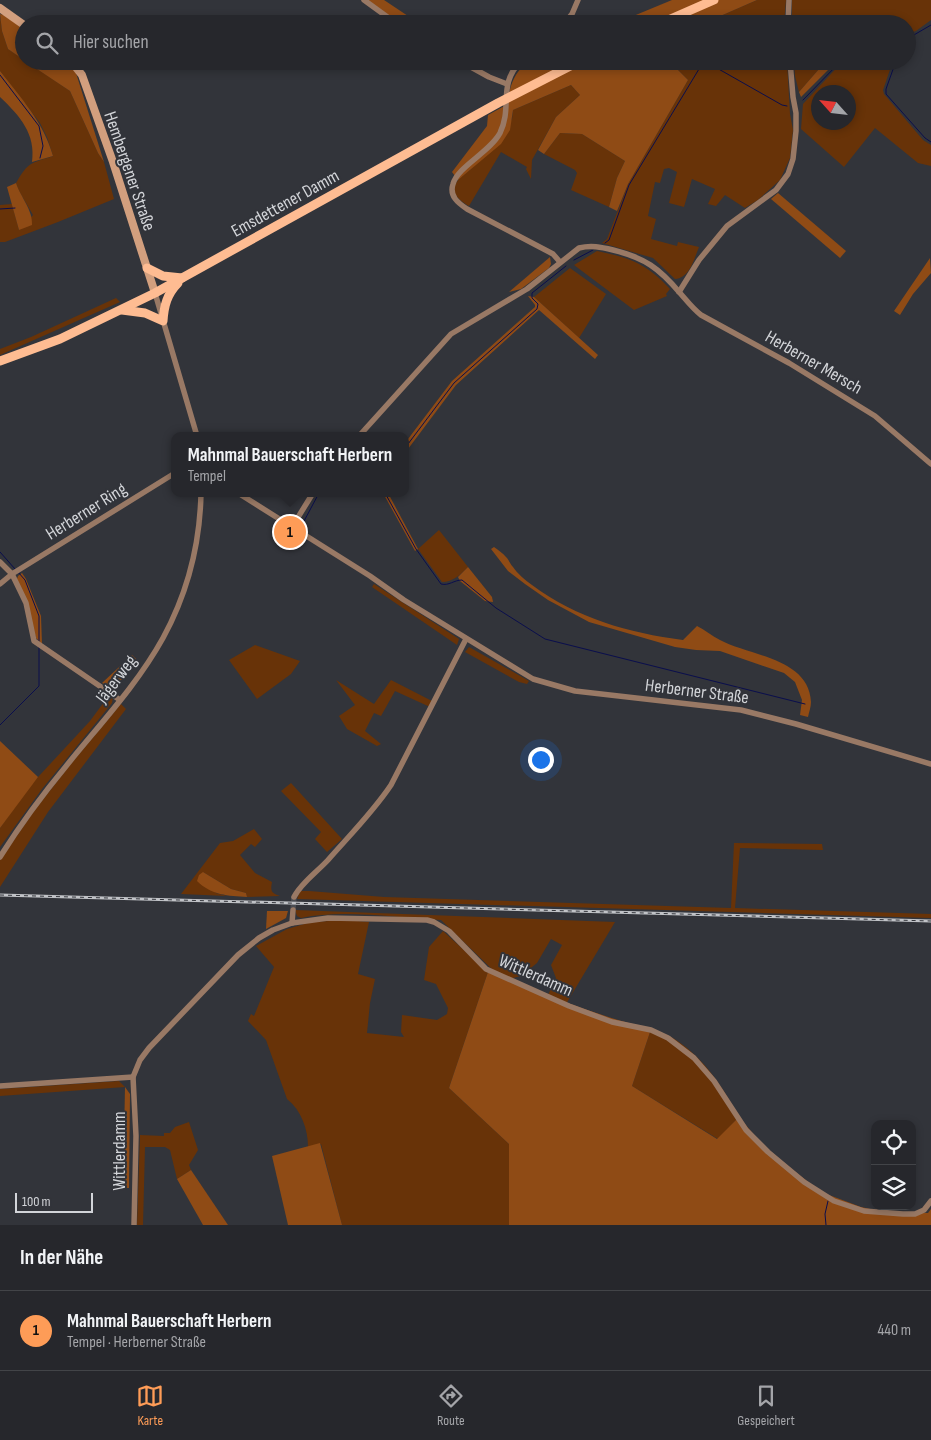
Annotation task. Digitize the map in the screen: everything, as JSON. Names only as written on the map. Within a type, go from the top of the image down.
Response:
[{"type":"main road","points":[[680,15],[714,0]]},
{"type":"main road","name":"Emsdettener Damm","points":[[0,361],[60,339],[155,293],[563,70]]},
{"type":"main road","points":[[147,268],[163,276],[182,278]]},
{"type":"main road","points":[[119,310],[134,310],[163,320],[167,298],[182,278]]},
{"type":"street","points":[[364,0],[385,15]]},
{"type":"street","points":[[571,15],[578,0]]},
{"type":"street","points":[[788,15],[789,0]]},
{"type":"street","points":[[0,8],[15,19]]},
{"type":"street","name":"Hembergener Straße","points":[[78,70],[82,75],[155,293]]},
{"type":"street","points":[[476,70],[507,84]]},
{"type":"street","points":[[513,70],[507,84],[506,113],[500,133],[492,145],[454,180],[452,185],[453,195],[456,201],[467,209],[553,254],[560,262]]},
{"type":"street","points":[[679,292],[699,260],[728,226],[776,190],[788,174],[793,159],[796,131],[796,113],[791,70]]},
{"type":"street","name":"Herberner Mersch","points":[[363,432],[451,334],[527,289],[579,248],[587,246],[625,253],[645,260],[663,274],[694,310],[701,315],[789,362],[875,416],[931,464]]},
{"type":"street","points":[[155,293],[196,432]]},
{"type":"street","name":"Herberner Ring","points":[[0,584],[12,574],[171,476]]},
{"type":"street","name":"Jägerweg","points":[[0,857],[42,796],[120,700],[150,659],[176,611],[192,564],[199,522],[201,497]]},
{"type":"street","name":"Herberner Straße","points":[[244,497],[466,639],[533,679],[550,685],[595,693],[741,710],[796,724],[931,764]]},
{"type":"street","points":[[292,527],[311,497]]},
{"type":"street","points":[[0,562],[12,574],[26,603],[34,641],[120,700]]},
{"type":"street","points":[[294,897],[296,892],[383,797],[466,639]]},
{"type":"street","points":[[292,923],[293,910]]},
{"type":"street","name":"Wittlerdamm","points":[[134,1225],[136,1136],[133,1077],[140,1060],[238,955],[259,938],[292,923],[346,917],[427,920],[434,922],[449,931],[486,969],[569,1006],[612,1022],[651,1030],[668,1038],[694,1058],[714,1080],[746,1130],[762,1147],[804,1182],[834,1201],[864,1211],[882,1214],[915,1214],[924,1210],[931,1201]]},
{"type":"street","points":[[0,1086],[133,1077]]},
{"type":"shaded area","points":[[367,0],[384,0],[406,15],[388,15]]},
{"type":"shaded area","points":[[672,0],[757,0],[723,15],[636,15]]},
{"type":"shaded area","points":[[757,0],[786,0],[785,15],[723,15]]},
{"type":"shaded area","points":[[792,0],[931,0],[931,20],[916,31],[916,15],[792,15]]},
{"type":"shaded area","points":[[0,14],[15,23],[15,54],[8,49],[2,31]]},
{"type":"shaded area","points":[[0,15],[2,31],[8,49],[15,54],[15,70],[39,70],[70,91],[98,153],[104,162],[114,199],[5,242],[0,242],[0,205],[12,204],[19,230],[33,215],[16,183],[31,164],[53,156],[40,123],[0,71]]},
{"type":"shaded area","points":[[38,70],[74,70],[76,73],[104,162],[98,153],[70,91]]},
{"type":"shaded area","points":[[520,70],[678,70],[688,80],[628,184],[617,211],[609,207],[617,178],[625,161],[582,134],[560,133],[544,154],[538,150],[556,117],[580,95],[571,85],[513,110],[510,130],[501,144],[458,180],[452,172],[487,126],[488,115],[508,104],[513,80]]},
{"type":"shaded area","points":[[678,70],[788,70],[790,114],[793,130],[790,158],[780,180],[758,200],[745,208],[725,195],[716,206],[708,204],[715,189],[692,179],[684,207],[669,203],[677,172],[669,168],[664,169],[660,183],[655,182],[648,216],[656,219],[651,239],[677,246],[678,242],[699,247],[688,272],[675,279],[653,258],[602,243],[607,239],[628,184],[688,80]]},
{"type":"shaded area","points":[[795,70],[818,70],[799,92]]},
{"type":"shaded area","points":[[818,70],[828,70],[811,85],[801,97],[799,92]]},
{"type":"shaded area","points":[[835,70],[890,70],[883,90],[884,94],[923,140],[931,145],[931,166],[918,163],[875,128],[844,167],[801,129],[803,104],[811,95],[811,130],[856,130],[856,85],[821,85]]},
{"type":"shaded area","points":[[0,71],[38,122],[53,156],[32,162],[33,152],[29,134],[14,111],[0,97]]},
{"type":"shaded area","points":[[571,85],[580,95],[556,117],[532,160],[531,179],[526,169],[527,167],[501,152],[469,206],[458,198],[454,189],[456,182],[474,166],[494,143],[512,119],[513,110]]},
{"type":"shaded area","points":[[560,133],[582,134],[625,161],[617,178],[609,207],[571,190],[577,173],[575,170],[544,154]]},
{"type":"shaded area","points":[[16,183],[29,209],[32,220],[32,225],[19,230],[7,187]]},
{"type":"shaded area","points":[[778,193],[846,251],[840,258],[771,199]]},
{"type":"shaded area","points":[[597,251],[628,259],[645,267],[670,289],[666,294],[667,296],[634,310],[574,265]]},
{"type":"shaded area","points":[[550,257],[551,264],[549,268],[521,289],[509,292]]},
{"type":"shaded area","points":[[930,258],[931,273],[913,294],[900,315],[894,311]]},
{"type":"shaded area","points":[[570,268],[606,294],[579,338],[534,297]]},
{"type":"shaded area","points":[[528,296],[534,297],[598,355],[595,359],[539,310],[456,385],[409,448],[409,438],[452,381],[535,305]]},
{"type":"shaded area","points":[[116,298],[120,302],[0,355],[0,349]]},
{"type":"shaded area","points":[[385,497],[390,497],[418,549],[415,551]]},
{"type":"shaded area","points":[[439,530],[468,567],[456,578],[446,582],[442,582],[418,549]]},
{"type":"shaded area","points":[[494,547],[505,556],[517,572],[529,583],[549,597],[585,615],[623,628],[683,640],[697,626],[720,640],[776,660],[789,667],[800,676],[808,687],[811,702],[808,717],[800,715],[802,700],[795,682],[784,673],[720,651],[675,647],[589,622],[548,600],[508,571],[491,549]]},
{"type":"shaded area","points":[[468,567],[492,597],[493,602],[485,601],[460,581],[458,577]]},
{"type":"shaded area","points":[[22,573],[41,616],[42,644],[36,638],[17,579]]},
{"type":"shaded area","points":[[374,584],[459,639],[457,645],[372,587]]},
{"type":"shaded area","points":[[255,645],[300,661],[291,674],[257,699],[229,660]]},
{"type":"shaded area","points":[[469,647],[529,681],[527,684],[519,682],[465,652]]},
{"type":"shaded area","points":[[132,655],[137,660],[114,689],[102,683]]},
{"type":"shaded area","points":[[336,680],[374,704],[391,680],[432,701],[430,707],[395,691],[381,716],[374,713],[365,731],[381,744],[377,746],[347,729],[339,716],[355,705]]},
{"type":"shaded area","points":[[110,694],[113,697],[112,703],[42,789],[0,847],[0,828],[26,790],[90,721]]},
{"type":"shaded area","points":[[121,704],[126,709],[48,812],[0,887],[0,860],[34,811]]},
{"type":"shaded area","points":[[0,741],[38,777],[0,828]]},
{"type":"shaded area","points":[[291,783],[342,839],[327,852],[315,839],[321,832],[281,791]]},
{"type":"shaded area","points":[[254,829],[262,839],[255,847],[251,844],[240,855],[255,873],[272,882],[272,892],[280,896],[247,897],[246,893],[231,889],[203,872],[216,893],[227,896],[181,894],[220,843],[233,841]]},
{"type":"shaded area","points":[[734,843],[822,844],[823,850],[740,848],[735,908],[931,914],[931,918],[297,899],[300,891],[309,891],[384,897],[731,908]]},
{"type":"shaded area","points":[[203,872],[231,889],[246,893],[247,897],[214,892],[202,886],[197,881],[199,875]]},
{"type":"shaded area","points":[[295,910],[615,922],[566,1004],[548,995],[556,978],[551,965],[562,945],[551,939],[537,963],[521,976],[509,979],[496,973],[441,920],[353,914],[318,915],[301,918],[297,916]]},
{"type":"shaded area","points":[[267,911],[288,911],[286,918],[266,929]]},
{"type":"shaded area","points":[[347,920],[369,922],[358,974],[375,979],[367,1033],[404,1037],[401,1032],[402,1015],[437,1020],[447,1014],[448,1008],[436,984],[424,980],[429,947],[443,931],[488,972],[449,1088],[509,1144],[509,1225],[342,1225],[321,1144],[308,1147],[307,1133],[303,1120],[292,1103],[287,1099],[266,1040],[248,1021],[251,1014],[254,1016],[274,967],[256,946],[287,929],[311,922]]},
{"type":"shaded area","points":[[488,972],[589,1011],[651,1029],[632,1086],[717,1139],[739,1117],[765,1148],[821,1192],[871,1210],[928,1213],[931,1209],[931,1225],[509,1225],[509,1144],[449,1088]]},
{"type":"shaded area","points":[[651,1029],[676,1040],[696,1056],[726,1095],[739,1117],[718,1139],[632,1086]]},
{"type":"shaded area","points":[[119,1081],[125,1087],[0,1096],[0,1089]]},
{"type":"shaded area","points":[[125,1087],[130,1094],[129,1188],[123,1188]]},
{"type":"shaded area","points":[[189,1122],[198,1150],[189,1165],[191,1170],[177,1179],[170,1150],[165,1147],[145,1147],[143,1225],[137,1225],[140,1135],[164,1136],[164,1133],[170,1133],[175,1127]]},
{"type":"shaded area","points":[[320,1143],[342,1225],[288,1225],[272,1156]]},
{"type":"shaded area","points":[[191,1170],[228,1225],[203,1225],[177,1179]]},
{"type":"waterway","points":[[916,34],[931,25]]},
{"type":"waterway","points":[[605,243],[609,240],[629,185],[698,70]]},
{"type":"waterway","points":[[720,70],[787,106]]},
{"type":"waterway","points":[[803,100],[832,70]]},
{"type":"waterway","points":[[893,70],[886,94],[925,138],[931,142]]},
{"type":"waterway","points":[[0,75],[39,126],[43,146],[40,158]]},
{"type":"waterway","points":[[0,209],[15,208]]},
{"type":"waterway","points":[[574,260],[593,250]]},
{"type":"waterway","points":[[409,443],[454,383],[537,309],[538,304],[532,298],[532,293],[566,266]]},
{"type":"waterway","points":[[305,528],[303,523],[317,497]]},
{"type":"waterway","points":[[387,497],[416,549],[441,584],[462,580],[496,608],[545,639],[805,704]]},
{"type":"waterway","points":[[0,552],[15,569]]},
{"type":"waterway","points":[[18,572],[25,580],[39,616],[39,641]]},
{"type":"waterway","points":[[0,725],[39,686],[39,647]]},
{"type":"waterway","points":[[826,1225],[825,1214],[828,1201]]},
{"type":"tunnel","points":[[293,910],[294,897]]},
{"type":"railway","points":[[0,895],[931,921]]},
{"type":"place","name":"Mahnmal Bauerschaft Herbern","points":[[290,532]]}]
